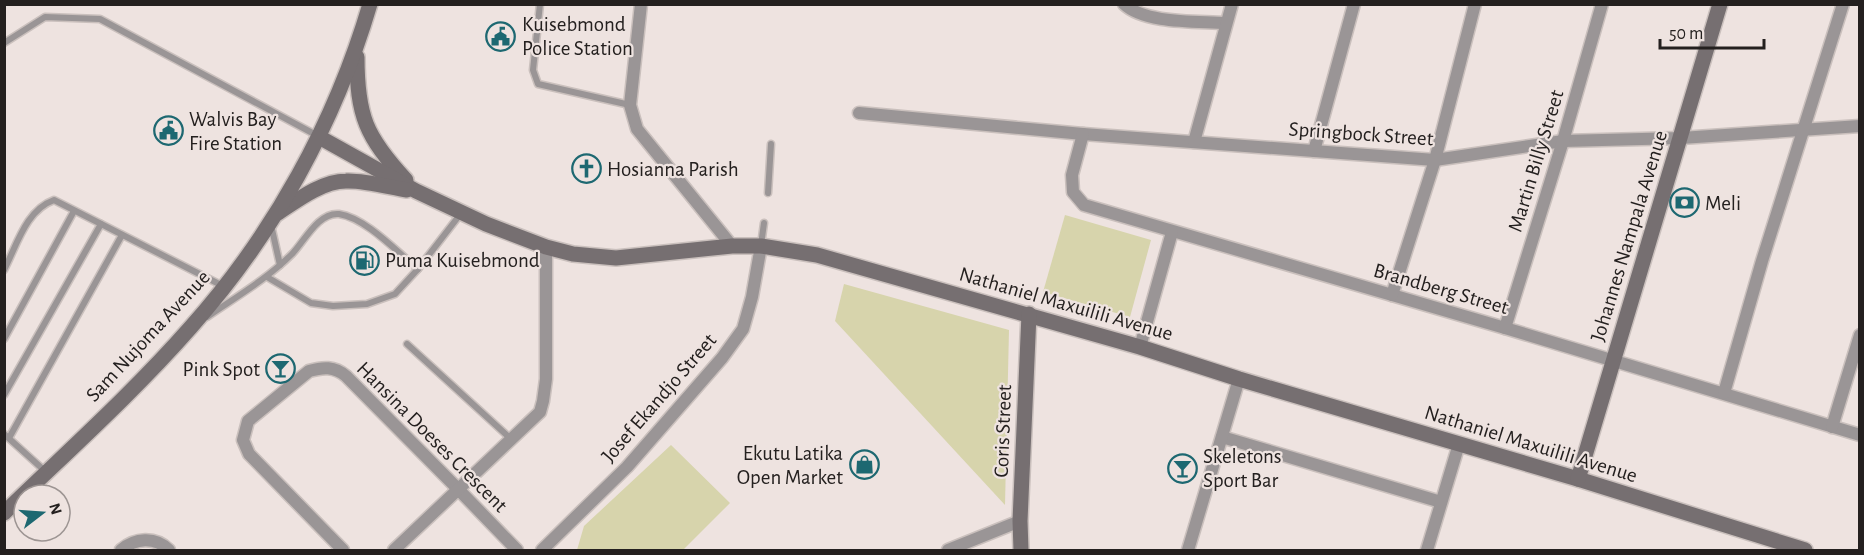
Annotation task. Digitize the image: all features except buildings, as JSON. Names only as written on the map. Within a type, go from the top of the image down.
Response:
[{"type":"street","name":"Sam Nujoma Avenue","points":[[4,513],[191,327],[224,286],[272,219],[319,137],[358,48],[370,4]]},
{"type":"street","points":[[641,4],[630,105],[637,129],[732,246]]},
{"type":"street","points":[[1124,4],[1130,10],[1147,17],[1225,23]]},
{"type":"street","points":[[1194,142],[1232,4]]},
{"type":"street","points":[[1314,151],[1354,4]]},
{"type":"street","points":[[1392,295],[1435,160],[1475,4]]},
{"type":"street","name":"Martin Billy Street","points":[[1505,328],[1563,141],[1602,4]]},
{"type":"street","name":"Johannes Nampala Avenue","points":[[1578,479],[1720,4]]},
{"type":"street","points":[[1724,393],[1802,131],[1843,4]]},
{"type":"street","points":[[358,48],[357,84],[361,110],[371,138],[416,191]]},
{"type":"street","name":"Springbock Street","points":[[859,113],[1083,134],[1435,160],[1563,141],[1681,138],[1860,126]]},
{"type":"street","name":"Brandberg Street","points":[[1083,134],[1072,175],[1073,192],[1084,206],[1505,328],[1860,435]]},
{"type":"street","name":"Nathaniel Maxuilili Avenue","points":[[319,137],[416,191],[486,224],[546,247],[573,254],[616,258],[732,246],[761,246],[817,255],[1140,347],[1239,379],[1578,479],[1795,549]]},
{"type":"street","points":[[272,219],[301,197],[345,181],[416,191]]},
{"type":"street","points":[[1140,347],[1172,232]]},
{"type":"street","name":"Josef Ekandjo Street","points":[[542,550],[627,467],[722,358],[742,329],[752,297],[761,246]]},
{"type":"street","points":[[394,550],[540,412],[546,379],[546,247]]},
{"type":"street","name":"Coris Street","points":[[1021,550],[1020,521],[1029,314]]},
{"type":"street","points":[[1832,427],[1860,335]]},
{"type":"street","name":"Hansina Doeses Crescent","points":[[343,550],[249,454],[243,440],[248,421],[309,371],[321,368],[338,369],[517,550]]},
{"type":"street","points":[[1188,550],[1239,379]]},
{"type":"street","points":[[1222,437],[1441,502]]},
{"type":"street","points":[[1426,550],[1459,444]]},
{"type":"street","points":[[948,550],[1020,521]]},
{"type":"street","points":[[121,550],[129,543],[146,540],[169,550]]},
{"type":"lane","points":[[540,4],[533,70],[538,84],[630,105]]},
{"type":"lane","points":[[4,44],[45,17],[100,19],[319,137]]},
{"type":"lane","points":[[768,194],[771,144]]},
{"type":"lane","points":[[4,270],[31,215],[42,204],[54,200],[224,286]]},
{"type":"lane","points":[[4,339],[74,211]]},
{"type":"lane","points":[[267,277],[311,303],[353,306],[367,304],[395,294],[462,212]]},
{"type":"lane","points":[[191,327],[267,277],[316,225],[324,218],[337,214],[359,220],[417,269]]},
{"type":"lane","points":[[272,219],[280,265]]},
{"type":"lane","points":[[761,246],[764,223]]},
{"type":"lane","points":[[4,395],[100,224]]},
{"type":"lane","points":[[46,472],[7,436],[122,235]]},
{"type":"lane","points":[[407,344],[511,439]]},
{"type":"shaded area","points":[[1065,215],[1151,240],[1130,317],[1043,292]]},
{"type":"shaded area","points":[[844,284],[1009,330],[1005,505],[835,321]]},
{"type":"shaded area","points":[[671,445],[730,503],[685,550],[577,550],[584,526]]},
{"type":"place","name":"Kuisebmond Police Station","points":[[501,36]]},
{"type":"place","name":"Walvis Bay Fire Station","points":[[168,131]]},
{"type":"place","name":"Hosianna Parish","points":[[586,169]]},
{"type":"place","name":"Meli","points":[[1684,203]]},
{"type":"place","name":"Puma Kuisebmond","points":[[364,260]]},
{"type":"place","name":"Pink Spot","points":[[281,369]]},
{"type":"place","name":"Ekutu Latika Open Market","points":[[864,465]]},
{"type":"place","name":"Skeletons Sport Bar","points":[[1182,468]]}]
